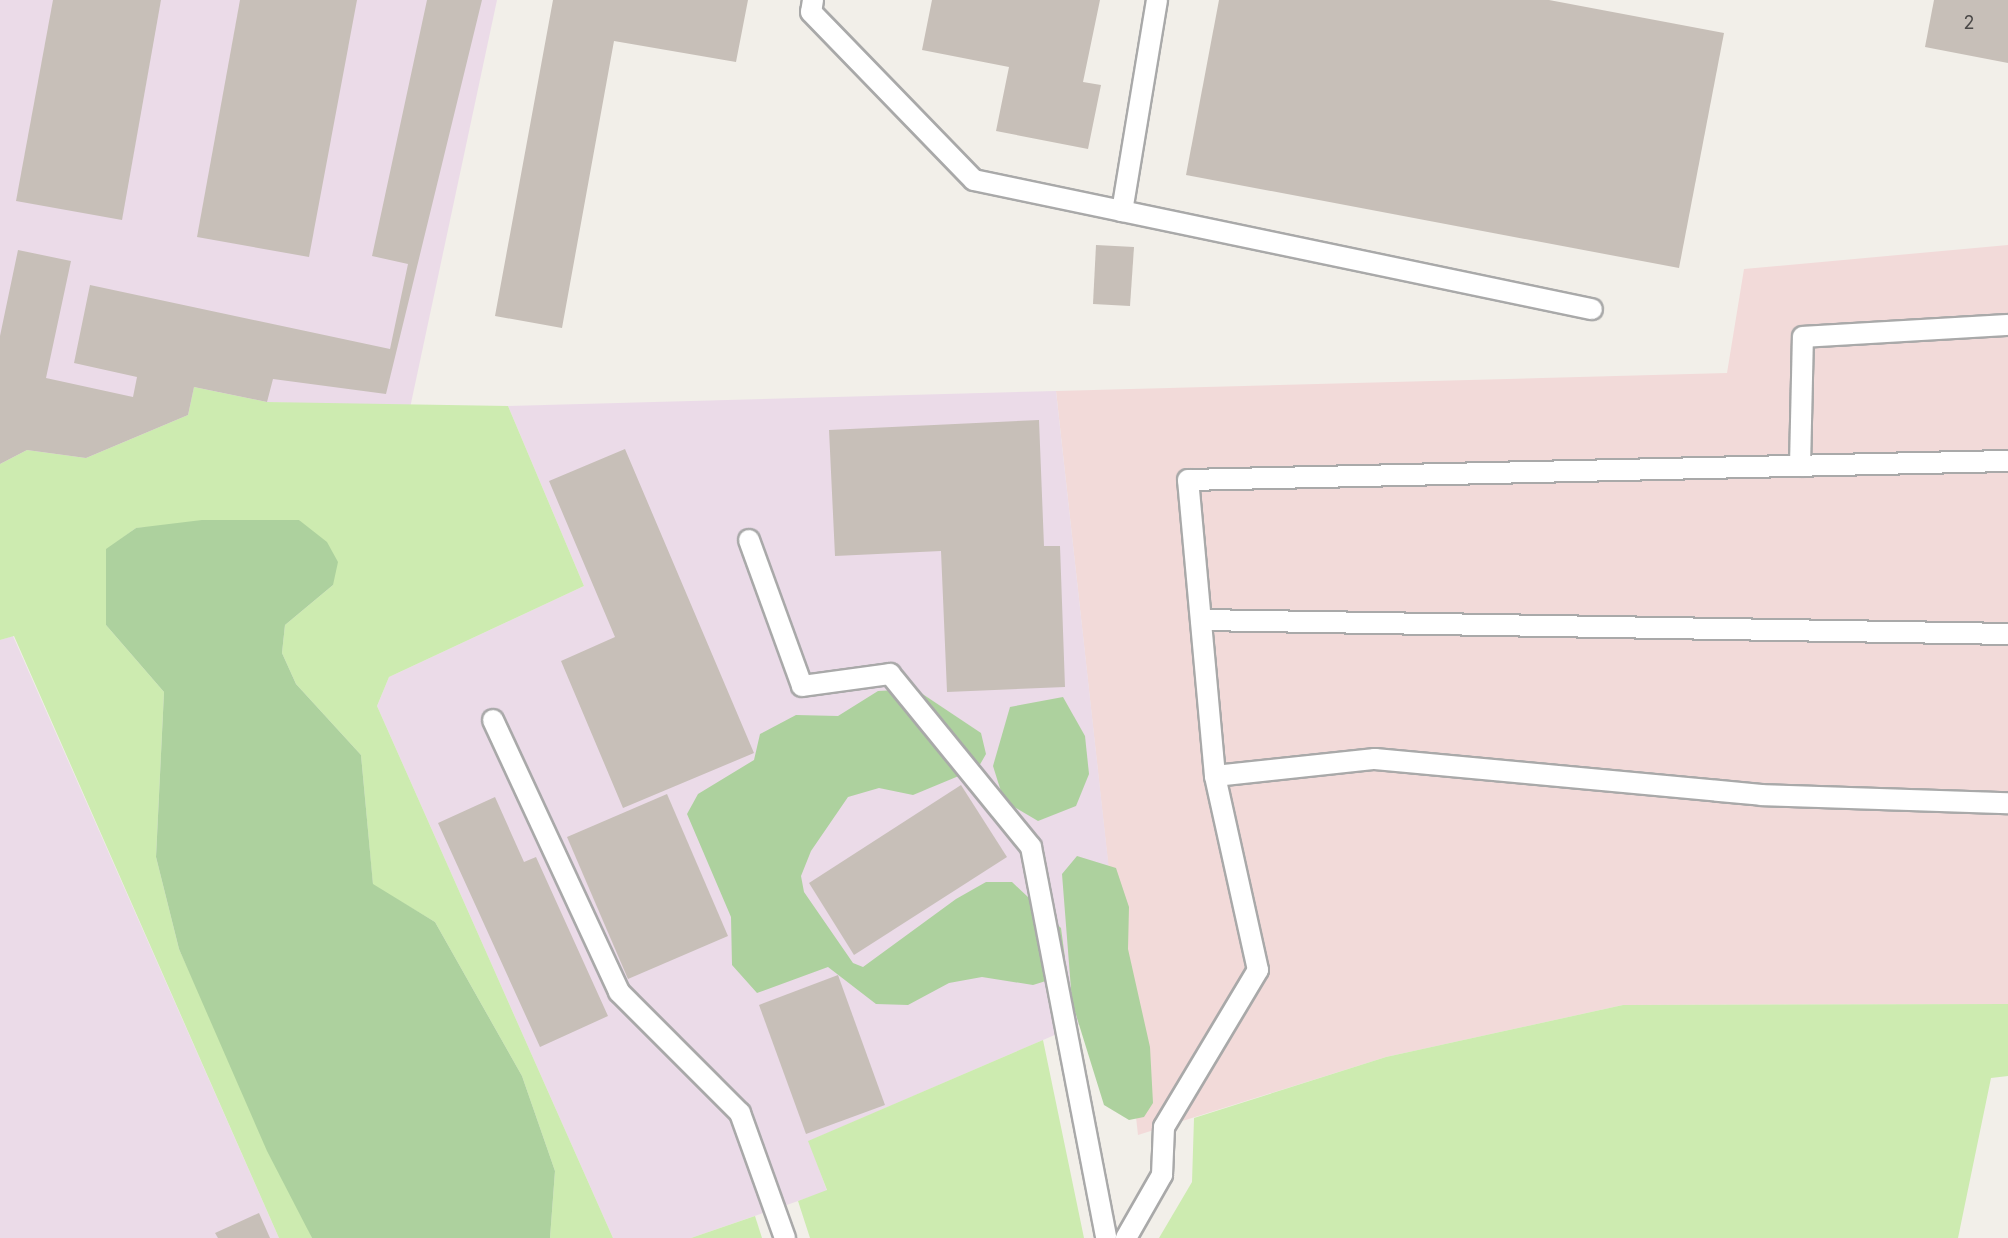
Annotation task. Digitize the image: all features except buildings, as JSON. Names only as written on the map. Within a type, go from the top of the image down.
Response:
[{"type":"lane","points":[[813,0],[811,12],[974,180],[1592,309]]},
{"type":"lane","points":[[1122,211],[1157,0]]},
{"type":"lane","points":[[1800,466],[1803,337],[2008,325]]},
{"type":"lane","points":[[1126,1238],[1162,1175],[1164,1127],[1258,970],[1215,776],[1188,480],[2008,461]]},
{"type":"lane","points":[[749,540],[802,686],[890,674],[1031,847],[1106,1238]]},
{"type":"lane","points":[[1201,620],[2008,634]]},
{"type":"lane","points":[[493,720],[619,992],[740,1113],[785,1238]]},
{"type":"lane","points":[[1215,776],[1375,759],[1699,791],[2008,803]]},
{"type":"shaded area","points":[[0,0],[497,0],[410,408],[267,402],[195,387],[188,415],[86,458],[27,450],[0,464]]},
{"type":"shaded area","points":[[2008,245],[2008,1004],[1623,1005],[1386,1057],[1138,1135],[1056,391],[1727,373],[1744,269]]},
{"type":"shaded area","points":[[1056,391],[1124,1005],[809,1141],[827,1191],[691,1238],[613,1238],[377,706],[389,677],[584,586],[508,406]]},
{"type":"shaded area","points":[[13,636],[279,1238],[0,1238],[0,640]]},
{"type":"green space","points":[[194,387],[267,402],[508,406],[584,586],[389,677],[377,706],[613,1238],[550,1238],[555,1171],[522,1076],[435,922],[373,885],[361,755],[296,684],[282,653],[285,625],[333,585],[299,520],[136,528],[106,550],[106,625],[164,692],[156,857],[179,949],[312,1238],[279,1238],[14,636],[0,640],[0,464],[27,450],[86,458],[188,415]]},
{"type":"green space","points":[[202,520],[299,520],[327,542],[338,562],[333,585],[285,625],[282,653],[296,684],[361,755],[373,884],[435,922],[522,1076],[555,1171],[550,1238],[312,1238],[267,1151],[179,949],[156,857],[164,692],[106,625],[106,549],[136,528]]},
{"type":"green space","points":[[915,689],[981,733],[986,754],[978,768],[913,795],[879,788],[848,797],[811,851],[801,876],[804,892],[853,963],[863,967],[956,899],[986,882],[1012,882],[1061,928],[1065,958],[1049,980],[1033,985],[982,977],[949,983],[908,1005],[876,1004],[828,967],[757,993],[732,965],[731,917],[687,814],[698,794],[754,760],[760,734],[796,715],[838,716],[878,691]]},
{"type":"green space","points":[[1063,697],[1085,736],[1089,774],[1076,806],[1038,821],[1004,801],[993,766],[1010,707]]},
{"type":"green space","points":[[1077,856],[1116,868],[1129,907],[1128,949],[1150,1047],[1153,1103],[1144,1117],[1129,1120],[1104,1105],[1072,1002],[1062,874]]},
{"type":"green space","points":[[2008,1004],[2008,1076],[1991,1078],[1958,1238],[1159,1238],[1192,1182],[1194,1118],[1386,1057],[1623,1005]]},
{"type":"green space","points":[[1043,1040],[1084,1238],[810,1238],[798,1201],[827,1190],[808,1141]]},
{"type":"green space","points":[[755,1216],[762,1238],[691,1238]]}]
